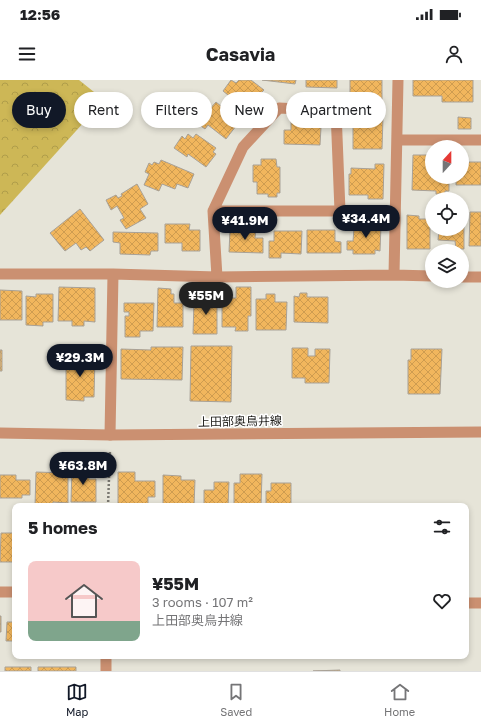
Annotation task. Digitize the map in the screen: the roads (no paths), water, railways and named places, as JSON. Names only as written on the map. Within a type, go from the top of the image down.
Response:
[{"type":"street","points":[[394,275],[398,80]]},
{"type":"street","points":[[214,211],[340,211],[336,111],[279,108],[243,148],[214,211],[217,277]]},
{"type":"street","points":[[397,140],[481,140]]},
{"type":"street","points":[[0,274],[113,274],[217,277],[425,276]]},
{"type":"street","points":[[110,435],[113,274]]},
{"type":"street","points":[[469,277],[481,277]]},
{"type":"street","name":"上田部奥鳥井線","points":[[0,433],[110,435],[481,432]]},
{"type":"street","points":[[0,592],[12,592]]},
{"type":"street","points":[[469,603],[481,603]]},
{"type":"street","points":[[106,659],[106,671]]}]
